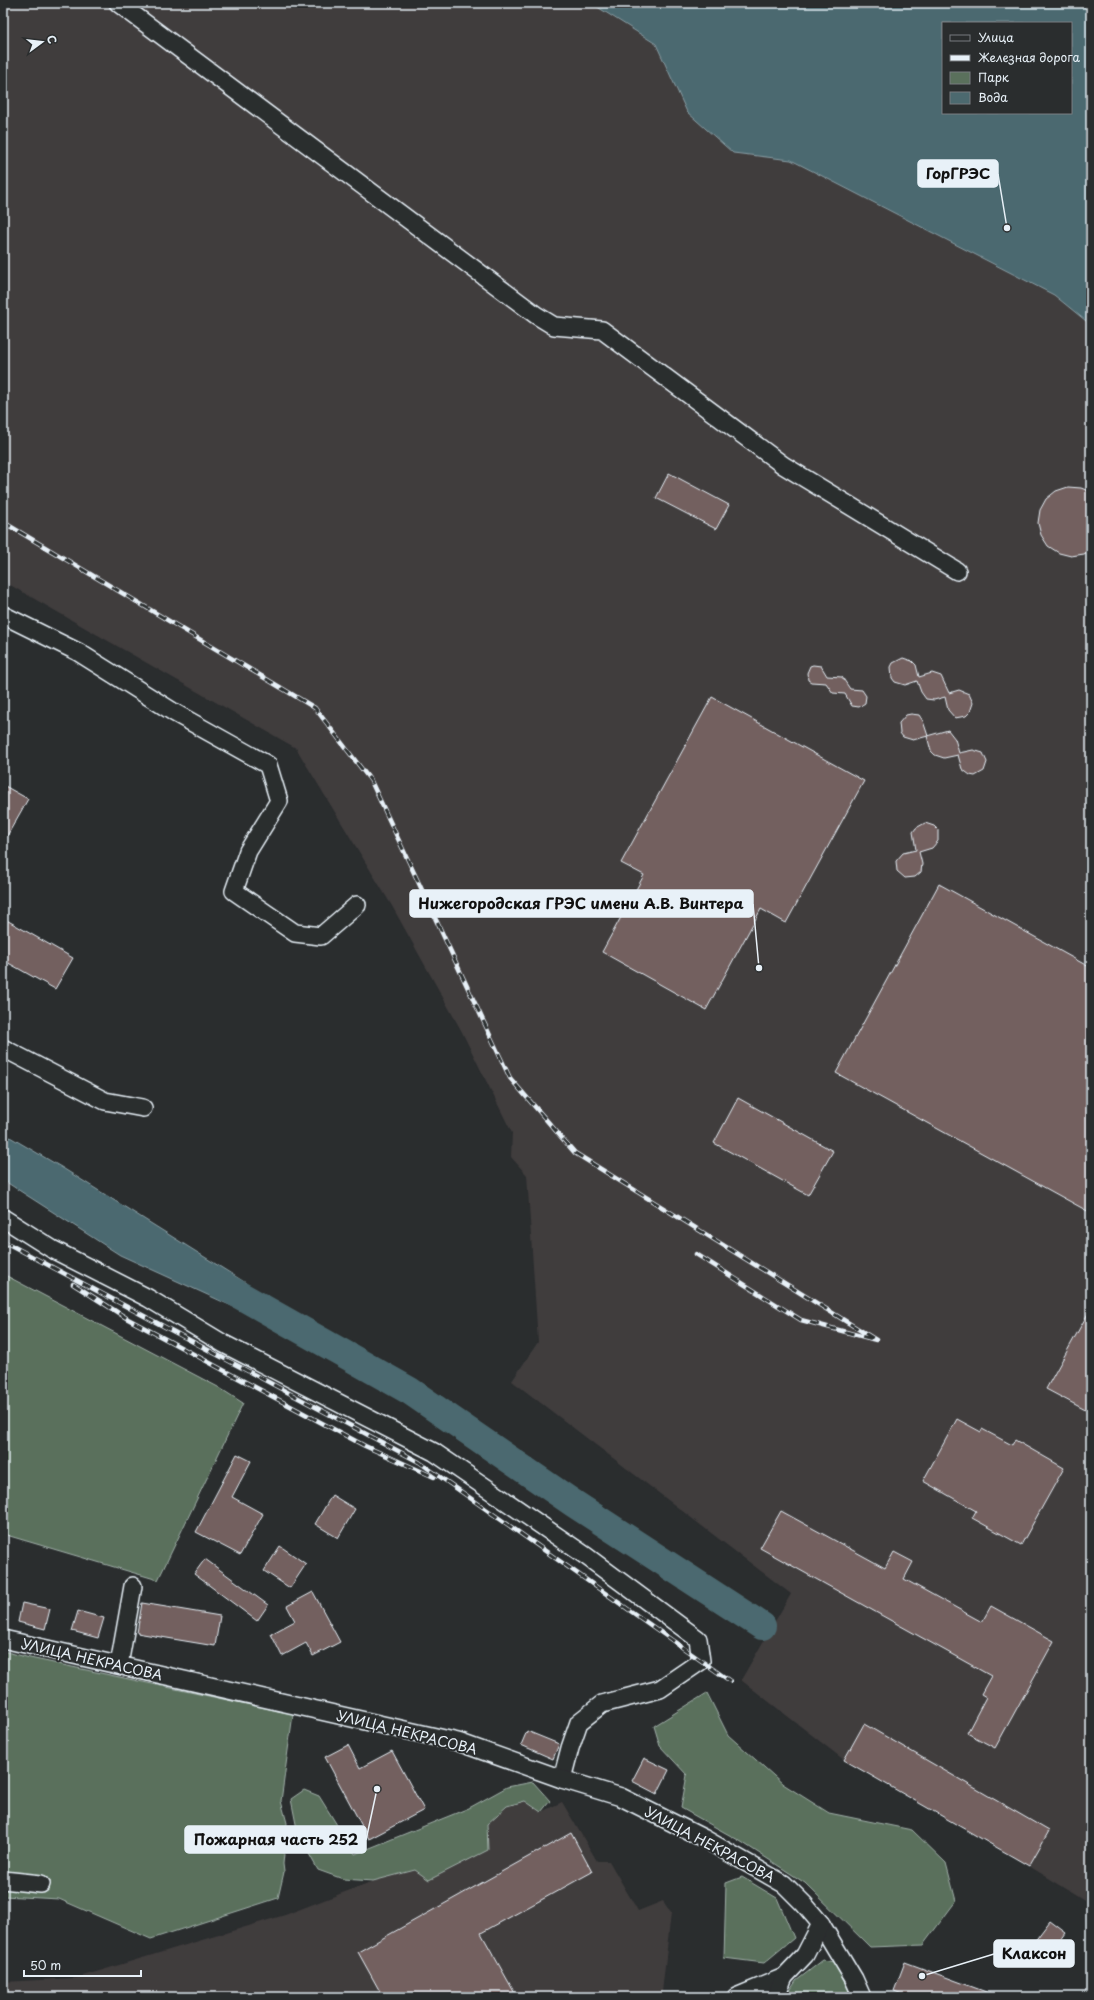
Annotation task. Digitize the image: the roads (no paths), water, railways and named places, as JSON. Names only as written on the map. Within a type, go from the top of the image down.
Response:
[{"type":"street","points":[[118,3],[536,315],[554,326],[602,330],[783,465],[957,571]]},
{"type":"street","points":[[3,615],[78,652],[174,713],[268,765],[279,801],[248,851],[234,891],[296,933],[321,936],[357,905]]},
{"type":"street","points":[[3,1048],[105,1101],[143,1108]]},
{"type":"street","points":[[3,1218],[52,1249],[148,1298],[224,1344],[434,1452],[586,1556],[698,1639],[701,1661],[660,1689],[602,1704],[579,1722],[562,1779]]},
{"type":"street","points":[[118,1665],[133,1586]]},
{"type":"street","name":"УЛИЦА НЕКРАСОВА","points":[[3,1639],[458,1742],[562,1779],[621,1797],[703,1838],[784,1884],[821,1924],[854,1979],[862,1997]]},
{"type":"street","points":[[3,1880],[41,1884]]},
{"type":"street","points":[[776,1997],[784,1977],[805,1955],[821,1924]]},
{"type":"street","points":[[736,1997],[784,1977]]},
{"type":"water","points":[[591,3],[1091,3],[1091,325],[1054,295],[791,160],[733,153],[687,112],[656,44]]},
{"type":"water","points":[[3,1133],[61,1167],[246,1283],[258,1296],[245,1312],[120,1255],[3,1180]]},
{"type":"waterway","points":[[220,1284],[410,1391],[573,1503],[762,1626]]},
{"type":"railway","points":[[3,522],[315,708],[371,781],[510,1078],[575,1153],[876,1340],[801,1320],[696,1254]]},
{"type":"railway","points":[[3,1241],[419,1462],[730,1681]]},
{"type":"railway","points":[[73,1284],[128,1319],[365,1446],[434,1477]]},
{"type":"place","name":"ГорГРЭС","points":[[1007,228]]},
{"type":"place","name":"Нижегородская ГРЭС имени А.В. Винтера","points":[[759,968]]},
{"type":"place","name":"Пожарная часть 252","points":[[377,1789]]},
{"type":"place","name":"Клаксон","points":[[922,1976]]}]
